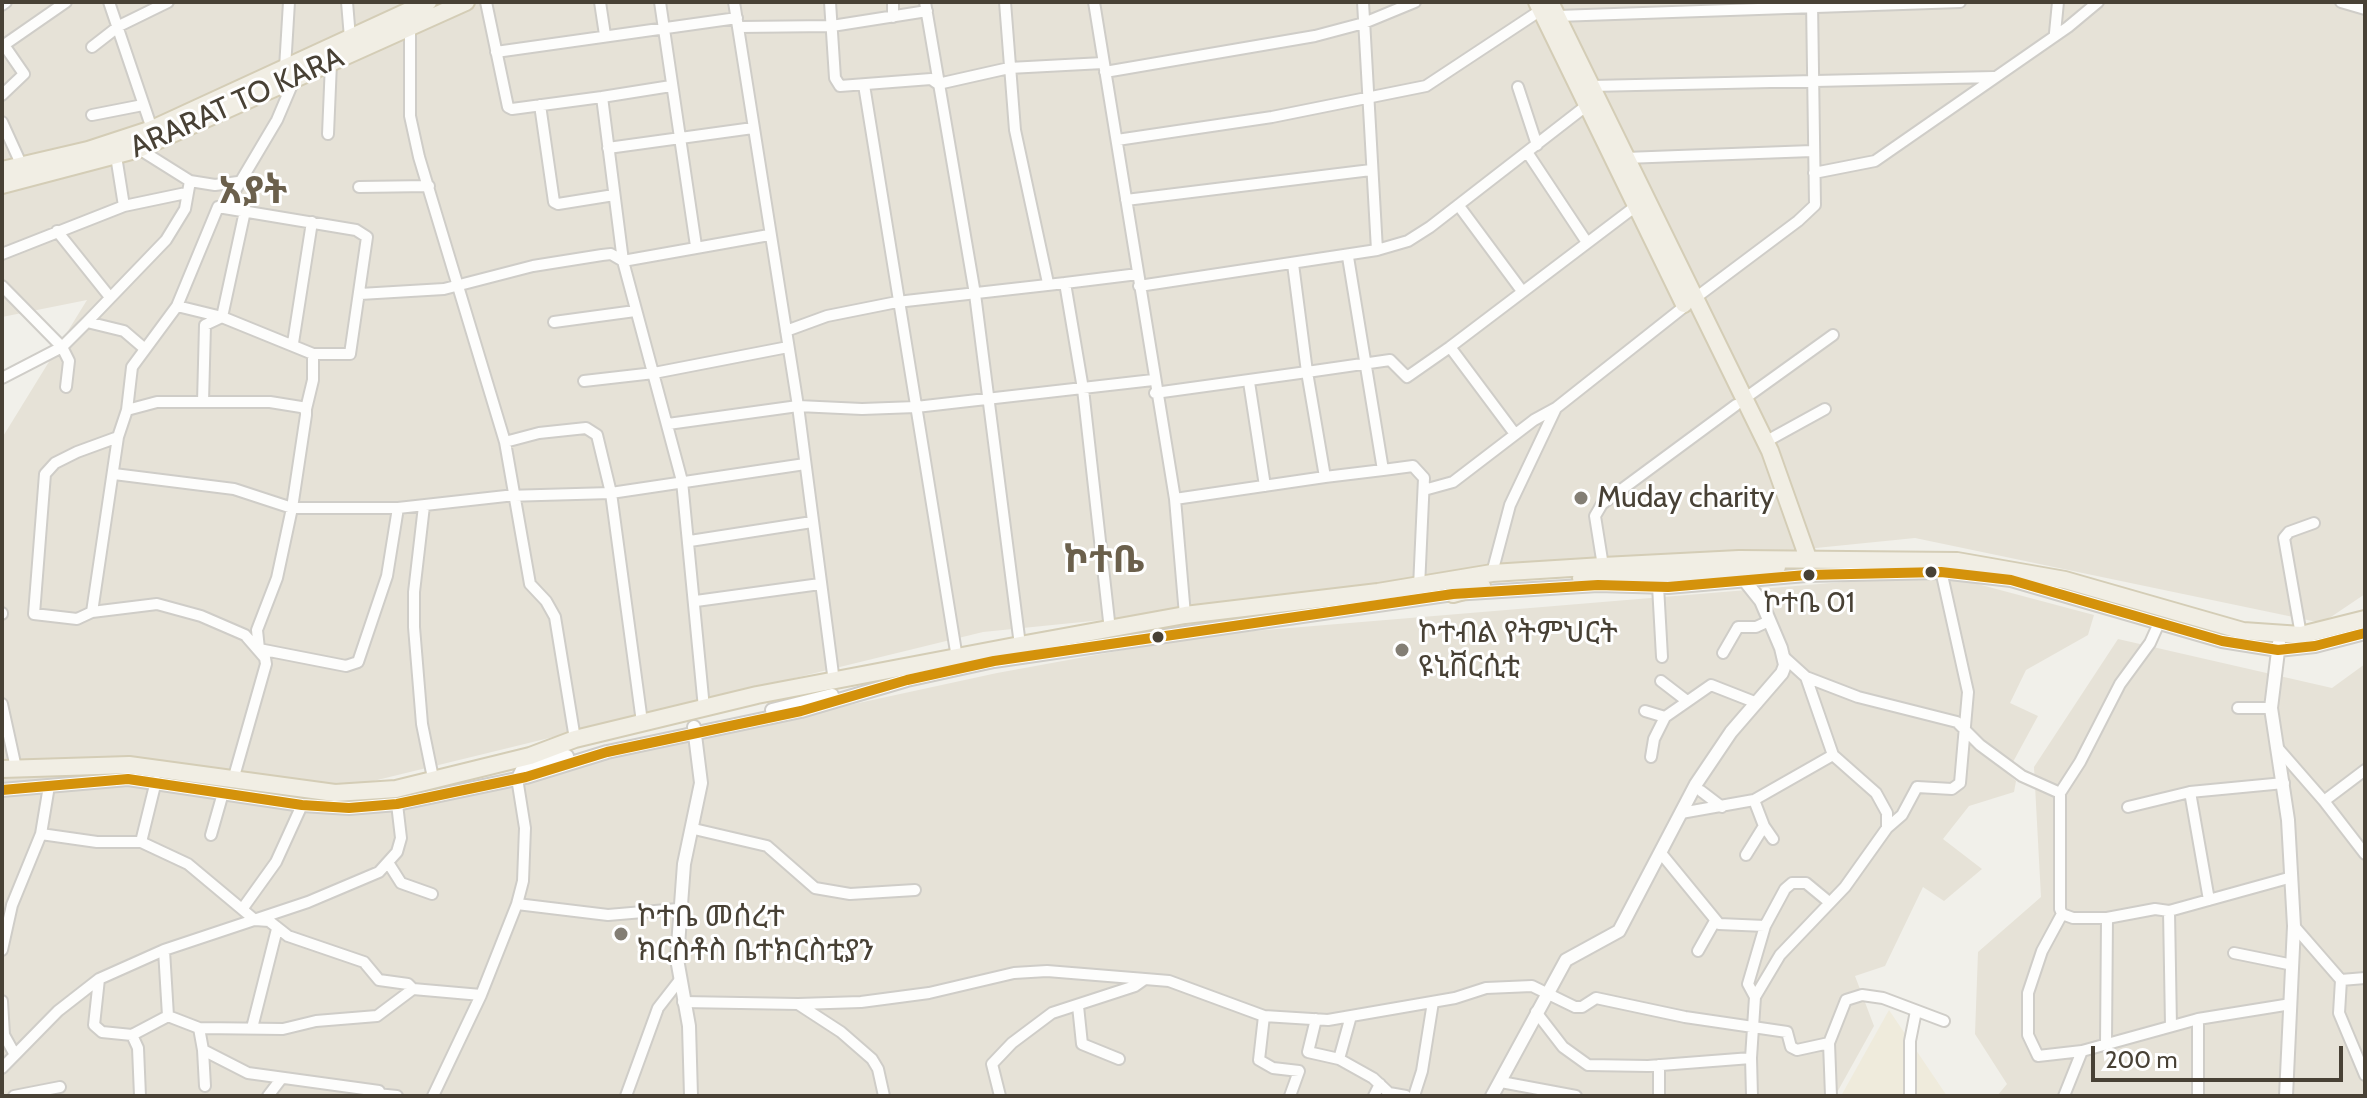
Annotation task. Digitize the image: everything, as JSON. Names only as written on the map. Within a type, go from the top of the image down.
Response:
[{"type":"main road","name":"ARARAT TO KARA","points":[[2,185],[139,149],[289,74],[350,38],[428,2]]},
{"type":"main road","name":"ARARAT TO KARA","points":[[289,74],[331,63],[466,2]]},
{"type":"main road","points":[[1546,7],[1591,86],[1707,338],[1765,442],[1802,561]]},
{"type":"main road","points":[[1546,7],[1586,106],[1636,206],[1690,302]]},
{"type":"main road","name":"ARARAT TO KARA","points":[[2,170],[152,129],[242,96]]},
{"type":"main road","points":[[1740,402],[1761,454],[1777,473]]},
{"type":"main road","points":[[1453,594],[1492,584],[1537,580],[1724,575],[1802,561]]},
{"type":"main road","points":[[9,769],[129,765],[228,786],[344,793],[396,789],[530,756],[575,739],[642,722],[903,667],[1185,615],[1419,587],[1492,573],[1603,566],[1802,561],[1940,566],[2034,572],[2279,643],[2365,619]]},
{"type":"main road","points":[[889,684],[903,667]]},
{"type":"street","points":[[2,95],[24,74],[4,45],[66,2]]},
{"type":"street","points":[[109,2],[152,129]]},
{"type":"street","points":[[92,47],[119,26],[168,2]]},
{"type":"street","points":[[226,206],[277,120],[289,74],[289,2]]},
{"type":"street","points":[[347,2],[350,38]]},
{"type":"street","points":[[486,2],[508,107],[671,86]]},
{"type":"street","points":[[600,2],[605,35]]},
{"type":"street","points":[[660,2],[696,246]]},
{"type":"street","points":[[734,2],[798,406],[834,682]]},
{"type":"street","points":[[830,2],[836,83],[864,85],[931,79],[938,84],[1009,68],[1104,68],[1315,36],[1364,23],[1415,2]]},
{"type":"street","points":[[893,2],[893,17]]},
{"type":"street","points":[[1005,2],[1015,130],[1048,283]]},
{"type":"street","points":[[1094,2],[1155,393],[1175,499],[1185,615]]},
{"type":"street","points":[[1363,2],[1377,250]]},
{"type":"street","points":[[1117,140],[1272,117],[1426,86],[1546,7],[1960,2]]},
{"type":"street","points":[[2055,33],[2058,2]]},
{"type":"street","points":[[1814,173],[1875,161],[2098,2]]},
{"type":"street","points":[[2341,2],[2360,6]]},
{"type":"street","points":[[1424,490],[1446,487],[1515,434],[1556,408],[1815,205],[1812,4]]},
{"type":"street","points":[[496,52],[663,28],[738,23],[832,26],[893,17],[926,7],[975,294],[1020,645]]},
{"type":"street","points":[[410,27],[410,116],[505,442],[517,496],[521,548],[530,584],[546,601],[555,617],[575,739]]},
{"type":"street","points":[[328,134],[331,63]]},
{"type":"street","points":[[1591,86],[1813,78],[1994,77]]},
{"type":"street","points":[[864,85],[957,658]]},
{"type":"street","points":[[1518,87],[1537,145]]},
{"type":"street","points":[[602,97],[623,261],[682,481],[704,708]]},
{"type":"street","points":[[92,115],[143,105]]},
{"type":"street","points":[[540,105],[554,202],[558,204],[614,195]]},
{"type":"street","points":[[1139,286],[1348,257],[1408,241],[1459,206],[1586,106]]},
{"type":"street","points":[[2,122],[22,166]]},
{"type":"street","points":[[608,148],[753,128]]},
{"type":"street","points":[[139,149],[190,181],[215,185],[238,182]]},
{"type":"street","points":[[1625,158],[1812,151]]},
{"type":"street","points":[[1527,152],[1586,241]]},
{"type":"street","points":[[116,156],[124,206]]},
{"type":"street","points":[[1126,200],[1371,170]]},
{"type":"street","points":[[2,378],[62,347],[87,322],[179,222],[190,181]]},
{"type":"street","points":[[359,187],[429,186]]},
{"type":"street","points":[[2,254],[124,206],[186,193]]},
{"type":"street","points":[[1459,206],[1522,291]]},
{"type":"street","points":[[1155,393],[1393,360],[1407,377],[1636,206]]},
{"type":"street","points":[[92,612],[118,437],[127,410],[132,367],[177,306],[218,207],[312,222],[366,235],[354,352],[345,356],[313,354],[293,343],[222,317],[177,306]]},
{"type":"street","points":[[222,317],[245,211]]},
{"type":"street","points":[[293,343],[312,222]]},
{"type":"street","points":[[57,231],[109,296]]},
{"type":"street","points":[[360,294],[444,289],[458,283],[602,255],[611,254],[623,261],[769,235]]},
{"type":"street","points":[[1348,257],[1363,365],[1383,470]]},
{"type":"street","points":[[1293,264],[1325,477]]},
{"type":"street","points":[[786,331],[827,316],[897,302],[1138,274]]},
{"type":"street","points":[[1065,283],[1083,389],[1110,630]]},
{"type":"street","points":[[2,286],[62,347],[69,361],[66,387]]},
{"type":"street","points":[[554,322],[635,311]]},
{"type":"street","points":[[203,402],[205,325],[222,317]]},
{"type":"street","points":[[87,322],[124,331],[145,349]]},
{"type":"street","points":[[1603,566],[1595,516],[1602,504],[1833,335]]},
{"type":"street","points":[[584,381],[654,373],[788,347]]},
{"type":"street","points":[[1450,347],[1515,434]]},
{"type":"street","points":[[259,649],[257,630],[277,578],[292,508],[313,380],[313,354]]},
{"type":"street","points":[[668,424],[798,406],[862,409],[916,407],[1153,380]]},
{"type":"street","points":[[1249,382],[1265,486]]},
{"type":"street","points":[[127,410],[148,403],[203,402],[270,402],[306,409]]},
{"type":"street","points":[[1492,573],[1510,505],[1556,408]]},
{"type":"street","points":[[1765,442],[1825,409]]},
{"type":"street","points":[[505,442],[539,433],[594,431],[611,493],[642,722]]},
{"type":"street","points":[[118,437],[55,463],[45,474],[34,614],[77,619],[92,612],[143,605],[177,608],[245,635],[259,649],[265,658],[266,672],[211,835]]},
{"type":"street","points":[[114,474],[234,489],[292,508],[398,508],[517,496],[611,493],[805,464]]},
{"type":"street","points":[[1175,499],[1413,466],[1420,470],[1424,490],[1419,587]]},
{"type":"street","points":[[424,506],[414,592],[414,627],[422,724],[433,778]]},
{"type":"street","points":[[259,649],[346,666],[358,662],[387,576],[398,508]]},
{"type":"street","points":[[690,541],[812,522]]},
{"type":"street","points":[[2301,635],[2284,538],[2289,532],[2314,523]]},
{"type":"street","points":[[1755,997],[1780,955],[1869,858],[1887,828],[1902,815],[1917,787],[1957,786],[1965,728],[1966,677],[1940,566]]},
{"type":"street","points":[[2,790],[107,779],[228,786],[302,805],[349,808],[397,804],[517,778],[607,752],[934,673],[1055,650],[1453,594],[1598,585],[1658,586],[1745,581],[1940,566],[2011,580],[2222,641],[2315,646],[2365,633]]},
{"type":"street","points":[[1761,601],[1765,579]]},
{"type":"street","points":[[1745,581],[1761,601],[1785,658],[1806,677],[1858,697],[1957,722],[1980,745],[2018,773],[2060,793]]},
{"type":"street","points":[[696,601],[820,584]]},
{"type":"street","points":[[1658,586],[1662,657]]},
{"type":"street","points":[[1723,653],[1738,627],[1756,627],[1769,621]]},
{"type":"street","points":[[2159,623],[2150,643],[2120,684],[2060,793],[2058,901],[2062,914],[2042,951],[2028,993],[2028,1035],[2038,1056],[2082,1051],[2198,1019],[2291,1004]]},
{"type":"street","points":[[2279,643],[2271,708],[2284,783],[2294,926],[2286,1096]]},
{"type":"street","points":[[1492,1096],[1566,960],[1619,931],[1718,750],[1782,673],[1785,658]]},
{"type":"street","points":[[1806,677],[1833,755],[1876,793],[1887,813],[1887,828]]},
{"type":"street","points":[[1661,681],[1687,701]]},
{"type":"street","points":[[1651,757],[1654,739],[1665,717],[1711,685],[1757,703]]},
{"type":"street","points":[[2,704],[9,769]]},
{"type":"street","points":[[2238,708],[2271,708]]},
{"type":"street","points":[[1645,711],[1665,717]]},
{"type":"street","points":[[691,1096],[689,1026],[679,981],[678,909],[701,783],[695,730]]},
{"type":"street","points":[[2276,746],[2365,854]]},
{"type":"street","points":[[1681,813],[1754,800],[1833,755]]},
{"type":"street","points":[[2324,801],[2365,770]]},
{"type":"street","points":[[433,1096],[481,995],[517,904],[523,881],[525,828],[517,778]]},
{"type":"street","points":[[141,842],[156,781]]},
{"type":"street","points":[[2128,807],[2190,792],[2284,783]]},
{"type":"street","points":[[2,950],[12,905],[41,834],[49,786]]},
{"type":"street","points":[[1701,791],[1722,807]]},
{"type":"street","points":[[2190,792],[2209,900]]},
{"type":"street","points":[[1754,800],[1773,839]]},
{"type":"street","points":[[2,1068],[58,1011],[99,979],[164,950],[308,902],[379,872],[389,864],[401,838],[397,804]]},
{"type":"street","points":[[243,908],[276,862],[302,805]]},
{"type":"street","points":[[1746,855],[1764,826]]},
{"type":"street","points":[[694,829],[767,846],[815,888],[850,894],[915,890]]},
{"type":"street","points":[[41,834],[97,842],[141,842],[188,864],[255,920],[269,921],[288,936],[364,962],[379,980],[408,984],[413,989],[481,995]]},
{"type":"street","points":[[1660,852],[1687,881],[1715,921],[1730,926],[1765,926]]},
{"type":"street","points":[[389,864],[401,883],[432,894]]},
{"type":"street","points":[[2062,914],[2107,918],[2155,909],[2169,911],[2292,877]]},
{"type":"street","points":[[1752,1096],[1755,997],[1748,984],[1765,926],[1792,883],[1806,883],[1829,902]]},
{"type":"street","points":[[517,904],[608,915],[678,909]]},
{"type":"street","points":[[2169,911],[2171,1026]]},
{"type":"street","points":[[2106,1044],[2107,918]]},
{"type":"street","points":[[1698,951],[1715,921]]},
{"type":"street","points":[[2294,926],[2341,980],[2339,1013],[2365,1075]]},
{"type":"street","points":[[252,1028],[277,929]]},
{"type":"street","points":[[164,950],[168,1016]]},
{"type":"street","points":[[2234,953],[2293,965]]},
{"type":"street","points":[[683,1002],[861,1002],[916,995],[1014,973],[1047,971],[1169,981],[1264,1016],[1316,1019],[1433,1002],[1486,988],[1532,986],[1575,1007],[1582,1007],[1596,998],[1755,1029],[1787,1032],[1791,1047],[1797,1050],[1829,1043]]},
{"type":"street","points":[[2341,980],[2365,978]]},
{"type":"street","points":[[99,979],[95,1028],[102,1032],[132,1035],[168,1016],[199,1028],[283,1029],[316,1021],[377,1016],[413,989]]},
{"type":"street","points":[[1000,1096],[992,1069],[995,1060],[1052,1013],[1145,979]]},
{"type":"street","points":[[626,1096],[658,1008],[679,981]]},
{"type":"street","points":[[1831,1096],[1829,1043],[1842,1007],[1853,997],[1883,998],[1944,1021]]},
{"type":"street","points":[[2,1001],[4,1035],[14,1053]]},
{"type":"street","points":[[1414,1096],[1424,1063],[1433,1002]]},
{"type":"street","points":[[798,1004],[841,1032],[872,1059],[878,1069],[884,1096]]},
{"type":"street","points":[[1078,1006],[1082,1044],[1119,1059]]},
{"type":"street","points":[[1910,1096],[1910,1041],[1916,1011]]},
{"type":"street","points":[[1536,1012],[1563,1047],[1588,1065],[1659,1065],[1751,1058]]},
{"type":"street","points":[[1264,1016],[1259,1060],[1273,1068],[1299,1071]]},
{"type":"street","points":[[1339,1059],[1351,1016]]},
{"type":"street","points":[[1290,1096],[1308,1052],[1316,1019]]},
{"type":"street","points":[[2198,1019],[2198,1096]]},
{"type":"street","points":[[199,1028],[205,1086]]},
{"type":"street","points":[[132,1035],[138,1048],[140,1096]]},
{"type":"street","points":[[203,1050],[248,1073],[397,1096]]},
{"type":"street","points":[[2064,1096],[2082,1051]]},
{"type":"street","points":[[1308,1052],[1339,1059],[1389,1093],[1406,1096]]},
{"type":"street","points":[[1659,1065],[1659,1096]]},
{"type":"street","points":[[268,1096],[281,1079]]},
{"type":"street","points":[[1501,1082],[1576,1096]]},
{"type":"street","points":[[1374,1096],[1380,1084]]},
{"type":"street","points":[[14,1096],[60,1087]]},
{"type":"shaded area","points":[[2,2],[2365,2],[2365,594],[2322,623],[1915,538],[983,632],[324,793],[124,756],[2,765],[2,438],[87,300],[2,317]]},
{"type":"shaded area","points":[[1940,574],[2094,615],[2088,635],[2026,670],[2010,703],[2038,716],[2007,773],[2016,781],[2014,792],[1969,806],[1943,839],[1982,869],[1944,901],[1923,887],[1885,966],[1855,976],[1874,1026],[1835,1096],[2,1096],[2,778],[62,776],[323,812],[494,782],[997,673],[1205,635]]},
{"type":"shaded area","points":[[2118,639],[2332,688],[2365,664],[2365,1096],[1997,1096],[2007,1084],[1975,1034],[1978,952],[2041,897],[2034,767]]},
{"type":"shaded area","points":[[1889,1010],[1947,1096],[1841,1096]]},
{"type":"transit line","points":[[2,790],[128,779],[302,805],[349,808],[397,804],[526,777],[607,752],[801,711],[907,680],[994,661],[1453,594],[1598,585],[1668,587],[1806,575],[1941,572],[2011,580],[2222,641],[2278,650],[2315,646],[2365,633]]},
{"type":"place","name":"Muday charity","points":[[1581,498]]},
{"type":"place","name":"ኮተቤ 01","points":[[1809,575]]},
{"type":"place","name":"ኮተብል የትምህርት ዩኒቨርሲቲ","points":[[1402,650]]},
{"type":"place","name":"ኮተቤ መሰረተ ክርስቶስ ቤተክርስቲያን","points":[[621,934]]},
{"type":"district","name":"አያት","points":[[253,192]]},
{"type":"district","name":"ኮተቤ","points":[[1104,561]]}]
